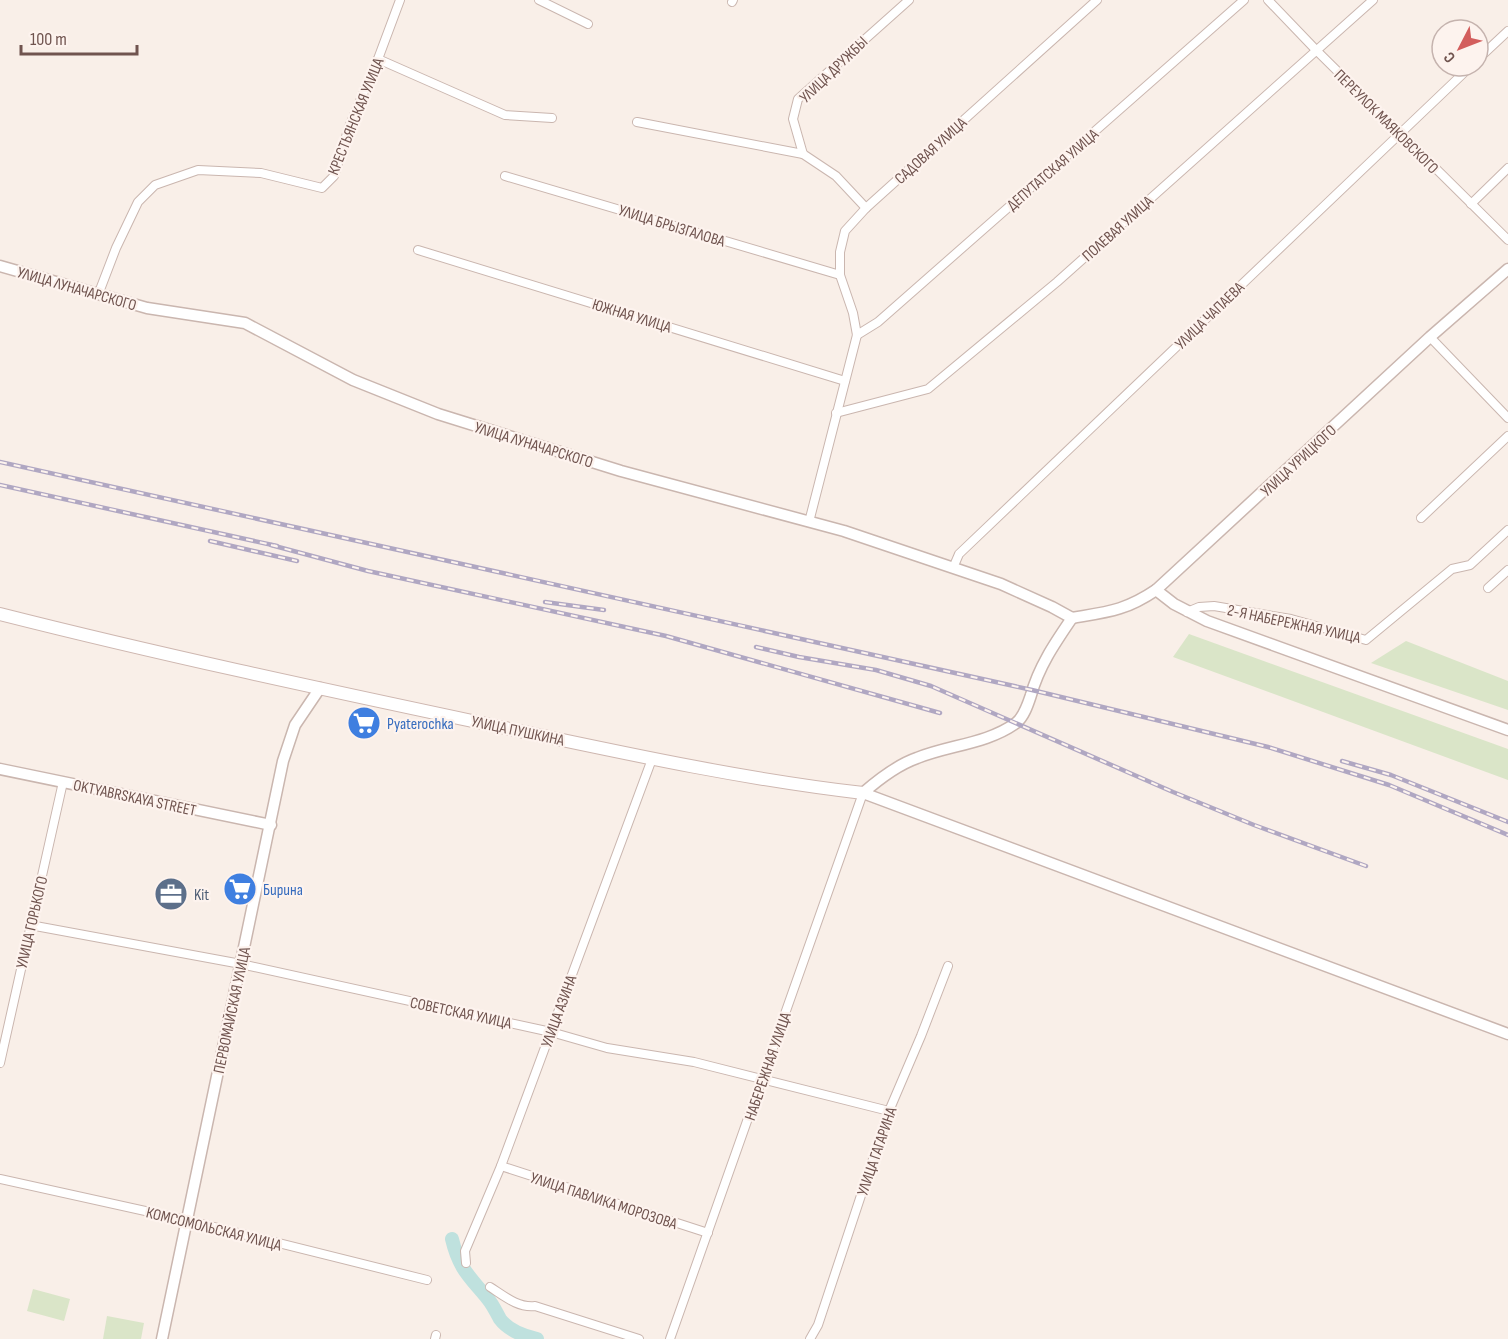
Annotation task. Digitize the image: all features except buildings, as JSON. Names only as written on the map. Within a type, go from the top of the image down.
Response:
[{"type":"main road","name":"УЛИЦА ПУШКИНА","points":[[0,614],[93,638],[652,759],[796,786],[863,793]]},
{"type":"street","name":"КРЕСТЬЯНСКАЯ УЛИЦА","points":[[98,294],[116,248],[138,202],[155,185],[198,170],[261,173],[322,188],[334,176],[349,127],[400,0]]},
{"type":"street","points":[[539,0],[588,24]]},
{"type":"street","name":"УЛИЦА ДРУЖБЫ","points":[[803,154],[793,119],[798,99],[909,0]]},
{"type":"street","name":"САДОВАЯ УЛИЦА","points":[[857,335],[853,313],[840,275],[840,252],[845,231],[866,208],[1097,0]]},
{"type":"street","name":"ДЕПУТАТСКАЯ УЛИЦА","points":[[857,335],[878,322],[1244,0]]},
{"type":"street","name":"ПЕРЕУЛОК МАЯКОВСКОГО","points":[[1268,0],[1508,240]]},
{"type":"street","name":"ПОЛЕВАЯ УЛИЦА","points":[[836,413],[928,389],[1057,282],[1373,0]]},
{"type":"street","points":[[1490,48],[1508,31]]},
{"type":"street","points":[[378,59],[505,115],[552,118]]},
{"type":"street","name":"УЛИЦА ЧАПАЕВА","points":[[953,568],[959,554],[1458,78]]},
{"type":"street","points":[[638,122],[803,154],[836,176],[866,208]]},
{"type":"street","points":[[1471,204],[1508,168]]},
{"type":"street","name":"УЛИЦА БРЫЗГАЛОВА","points":[[505,176],[840,275]]},
{"type":"street","name":"ЮЖНАЯ УЛИЦА","points":[[418,250],[845,381]]},
{"type":"street","name":"УЛИЦА ЛУНАЧАРСКОГО","points":[[0,266],[147,308],[245,323],[353,380],[438,414],[621,471],[844,531],[1001,584],[1072,618]]},
{"type":"street","name":"УЛИЦА УРИЦКОГО","points":[[1072,618],[1119,610],[1139,602],[1156,590],[1430,337],[1508,269]]},
{"type":"street","points":[[809,522],[857,335]]},
{"type":"street","points":[[1430,337],[1508,418]]},
{"type":"street","points":[[1421,518],[1508,436]]},
{"type":"street","name":"2-Я НАБЕРЕЖНАЯ УЛИЦА","points":[[1187,612],[1199,607],[1214,606],[1291,619],[1366,640],[1452,569],[1470,565],[1508,530]]},
{"type":"street","points":[[1488,588],[1508,570]]},
{"type":"street","points":[[1156,590],[1187,612],[1207,621],[1508,730]]},
{"type":"street","points":[[1072,618],[1040,670],[1027,708],[1018,722],[983,739],[916,758],[881,777],[863,793],[1508,1034]]},
{"type":"street","name":"ПЕРВОМАЙСКАЯ УЛИЦА","points":[[162,1339],[289,740],[295,724],[320,688]]},
{"type":"street","name":"УЛИЦА АЗИНА","points":[[466,1263],[465,1251],[501,1166],[652,759]]},
{"type":"street","name":"OKTYABRSKAYA STREET","points":[[0,769],[271,825]]},
{"type":"street","name":"УЛИЦА ГОРЬКОГО","points":[[0,1063],[63,782]]},
{"type":"street","name":"НАБЕРЕЖНАЯ УЛИЦА","points":[[670,1339],[863,793]]},
{"type":"street","name":"СОВЕТСКАЯ УЛИЦА","points":[[30,925],[241,964],[551,1032],[607,1048],[694,1062],[889,1111]]},
{"type":"street","name":"УЛИЦА ГАГАРИНА","points":[[810,1339],[818,1325],[889,1111],[948,966]]},
{"type":"street","name":"УЛИЦА ПАВЛИКА МОРОЗОВА","points":[[501,1166],[708,1233]]},
{"type":"street","name":"КОМСОМОЛЬСКАЯ УЛИЦА","points":[[0,1179],[186,1220],[427,1280]]},
{"type":"street","points":[[490,1287],[521,1305],[535,1306],[639,1339]]},
{"type":"green space","points":[[1189,634],[1508,749],[1508,780],[1173,657]]},
{"type":"green space","points":[[1406,641],[1508,681],[1508,710],[1371,663]]},
{"type":"green space","points":[[33,1289],[70,1299],[64,1321],[27,1311]]},
{"type":"green space","points":[[107,1316],[144,1323],[141,1339],[103,1339]]},
{"type":"waterway","points":[[452,1239],[462,1265],[490,1301],[500,1319],[517,1332],[537,1339]]},
{"type":"railway","points":[[0,462],[1032,690],[1268,747],[1389,785],[1508,835]]},
{"type":"railway","points":[[0,485],[277,546]]},
{"type":"railway","points":[[210,541],[297,561]]},
{"type":"railway","points":[[271,545],[368,571],[666,636],[940,713]]},
{"type":"railway","points":[[545,602],[604,610]]},
{"type":"railway","points":[[756,647],[876,670],[931,686],[1173,792],[1254,825],[1366,866]]},
{"type":"railway","points":[[1342,761],[1391,775],[1508,822]]},
{"type":"place","name":"Pyaterochka","points":[[364,723]]},
{"type":"place","name":"Бирина","points":[[240,889]]},
{"type":"place","name":"Kit","points":[[171,894]]}]
